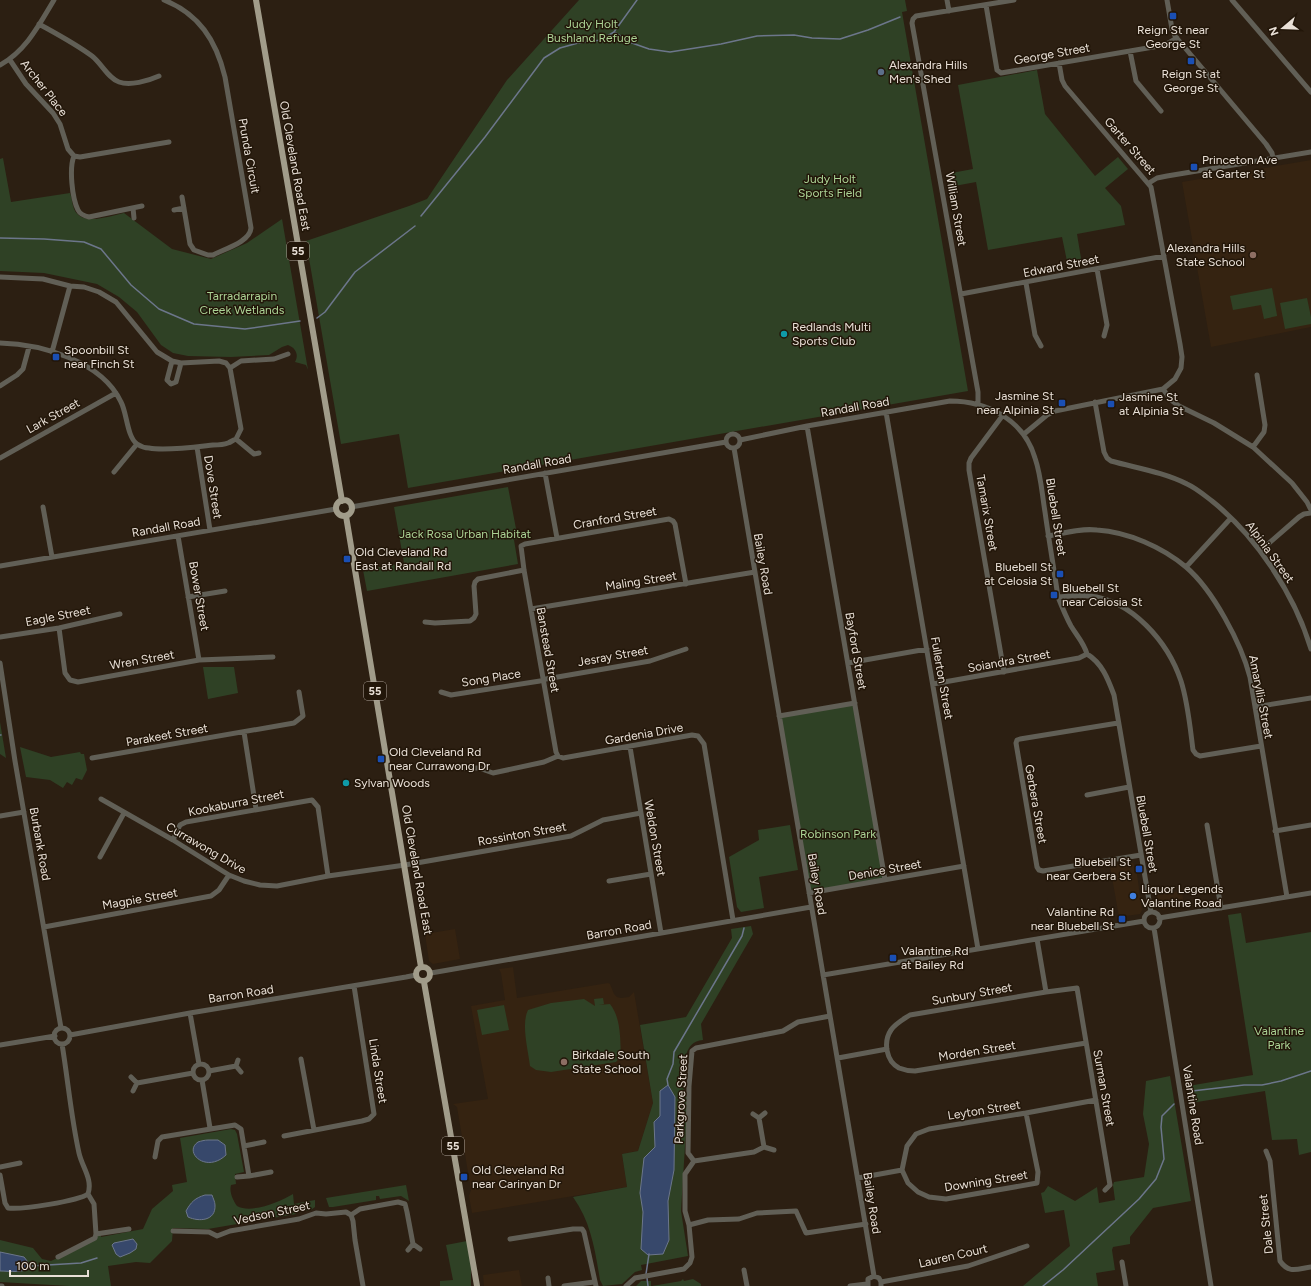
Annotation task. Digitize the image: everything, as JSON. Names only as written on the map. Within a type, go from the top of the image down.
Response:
[{"type":"main road","name":"Old Cleveland Road East","points":[[256,0],[342,501]]},
{"type":"main road","points":[[342,501],[348,502],[351,507],[350,513],[346,516],[339,515],[336,509],[337,504],[342,501]]},
{"type":"main road","name":"Old Cleveland Road East","points":[[346,516],[421,968]]},
{"type":"main road","points":[[421,968],[427,968],[430,974],[429,979],[424,982],[419,980],[416,975],[417,970],[421,968]]},
{"type":"main road","name":"55","points":[[424,982],[477,1286]]},
{"type":"street","points":[[0,65],[10,60],[23,48],[54,0]]},
{"type":"street","name":"Prunda Circuit","points":[[164,0],[174,4],[194,18],[210,36],[220,58],[225,76],[251,233],[246,239],[213,255],[198,253],[190,244],[182,197]]},
{"type":"street","points":[[947,0],[949,11],[1014,0]]},
{"type":"street","points":[[1167,0],[1172,29],[1177,38],[1266,144],[1272,152],[1273,158]]},
{"type":"street","points":[[1232,0],[1311,92]]},
{"type":"street","name":"George Street","points":[[986,5],[997,70],[1000,73],[1168,44],[1177,38]]},
{"type":"street","name":"William Street","points":[[949,11],[916,16],[912,23],[978,392],[978,404]]},
{"type":"street","points":[[39,24],[93,57],[117,81],[125,83],[151,80],[159,76]]},
{"type":"street","points":[[1130,51],[1136,81],[1161,111]]},
{"type":"street","name":"Archer Place","points":[[10,60],[26,84],[54,113],[60,124],[68,150],[74,156]]},
{"type":"street","name":"Garter Street","points":[[1059,63],[1062,80],[1065,86],[1149,183],[1153,191],[1182,363],[1178,375],[1163,389]]},
{"type":"street","points":[[142,206],[89,217],[81,213],[78,209],[73,193],[71,166],[74,156],[80,157],[169,142]]},
{"type":"street","points":[[1149,183],[1157,178],[1167,176],[1311,152]]},
{"type":"street","points":[[132,208],[134,218]]},
{"type":"street","points":[[174,210],[184,208]]},
{"type":"street","name":"Edward Street","points":[[961,294],[1164,256]]},
{"type":"street","points":[[1097,269],[1107,325],[1104,336]]},
{"type":"street","points":[[0,277],[43,279],[70,286],[84,287],[99,292],[116,302],[157,352],[172,361],[181,363],[219,361],[226,363],[230,368],[241,429],[236,439],[227,444],[150,449],[137,444],[131,434],[124,409],[116,392],[105,379],[98,374],[78,363],[52,352],[0,343]]},
{"type":"street","points":[[1026,283],[1035,335],[1041,346]]},
{"type":"street","points":[[52,352],[70,286]]},
{"type":"street","points":[[0,386],[17,375],[23,369],[29,347]]},
{"type":"street","points":[[230,368],[241,361],[274,359],[288,354]]},
{"type":"street","points":[[172,361],[167,380],[171,384],[176,382],[181,363]]},
{"type":"street","points":[[1253,446],[1264,432],[1266,425],[1256,375]]},
{"type":"street","points":[[1024,434],[1050,412],[1163,389],[1171,400],[1179,406],[1214,423],[1253,446],[1292,483],[1307,502],[1311,511],[1299,517],[1260,551]]},
{"type":"street","name":"Lark Street","points":[[0,458],[116,392]]},
{"type":"street","name":"Bluebell Street","points":[[926,405],[950,401],[963,401],[978,404],[1003,415],[1016,425],[1024,434],[1033,451],[1037,464],[1058,597],[1063,612],[1072,628],[1085,646],[1087,654],[1094,659],[1107,677],[1114,695],[1140,855],[1151,912]]},
{"type":"street","name":"Alpinia Street","points":[[1095,402],[1104,452],[1107,458],[1111,461],[1173,478],[1188,484],[1206,496],[1231,518],[1260,551],[1288,594],[1299,614],[1311,649]]},
{"type":"street","name":"Randall Road","points":[[351,507],[726,442],[727,436],[731,434],[738,435],[740,440],[807,426],[926,405]]},
{"type":"street","name":"Fullerton Street","points":[[886,412],[978,949]]},
{"type":"street","name":"Tamarix Street","points":[[1003,415],[971,458],[969,470],[1004,672]]},
{"type":"street","name":"Bayford Street","points":[[807,426],[885,880]]},
{"type":"street","points":[[236,439],[254,454],[259,453]]},
{"type":"street","points":[[726,442],[728,446],[734,448],[739,445],[740,440]]},
{"type":"street","points":[[114,472],[137,444]]},
{"type":"street","name":"Dove Street","points":[[197,447],[210,530]]},
{"type":"street","name":"Bailey Road","points":[[734,448],[874,1276]]},
{"type":"street","points":[[545,473],[557,538]]},
{"type":"street","points":[[44,507],[52,557]]},
{"type":"street","name":"Randall Road","points":[[0,566],[336,509]]},
{"type":"street","points":[[1186,567],[1231,518]]},
{"type":"street","name":"Cranford Street","points":[[522,546],[525,544],[557,538],[669,519],[675,524],[686,584]]},
{"type":"street","name":"Amaryllis Street","points":[[1048,536],[1095,529],[1130,536],[1165,553],[1186,567],[1211,597],[1234,634],[1246,661],[1287,897]]},
{"type":"street","name":"Bower Street","points":[[178,536],[199,660]]},
{"type":"street","name":"Banstead Street","points":[[522,546],[524,570],[556,752],[558,756]]},
{"type":"street","points":[[425,622],[435,623],[470,621],[476,614],[474,586],[478,579],[524,570]]},
{"type":"street","name":"Maling Street","points":[[531,609],[754,572]]},
{"type":"street","points":[[188,597],[225,591]]},
{"type":"street","points":[[1058,597],[1090,596],[1111,601],[1134,614],[1152,632],[1172,661],[1181,681],[1193,750],[1196,754],[1200,756],[1261,746]]},
{"type":"street","name":"Eagle Street","points":[[0,637],[59,628],[120,614]]},
{"type":"street","name":"Wren Street","points":[[59,628],[65,673],[70,680],[78,682],[199,660],[273,656]]},
{"type":"street","name":"Jesray Street","points":[[543,680],[650,661],[686,649]]},
{"type":"street","points":[[848,663],[927,649]]},
{"type":"street","name":"Soiandra Street","points":[[933,684],[1079,658],[1087,654]]},
{"type":"street","name":"Burbank Road","points":[[0,663],[61,1028]]},
{"type":"street","name":"Song Place","points":[[441,692],[451,695],[543,680]]},
{"type":"street","name":"Parakeet Street","points":[[92,758],[294,723],[303,716],[299,692]]},
{"type":"street","points":[[1255,708],[1311,698]]},
{"type":"street","points":[[779,716],[855,703]]},
{"type":"street","name":"Gerbera Street","points":[[1118,722],[1020,739],[1017,740],[1016,743],[1037,867],[1039,870],[1043,871],[1140,855]]},
{"type":"street","points":[[244,732],[256,809]]},
{"type":"street","name":"Gardenia Drive","points":[[458,768],[479,768],[493,773],[544,762],[558,756],[563,758],[692,735],[698,736],[704,744],[733,920]]},
{"type":"street","name":"Weldon Street","points":[[630,747],[661,933]]},
{"type":"street","points":[[1088,795],[1129,787]]},
{"type":"street","name":"Currawong Drive","points":[[101,799],[124,814],[173,840],[229,874],[260,885],[277,886],[328,876],[404,865]]},
{"type":"street","name":"Kookaburra Street","points":[[173,840],[180,825],[186,822],[312,800],[318,807],[328,876]]},
{"type":"street","points":[[0,816],[24,812]]},
{"type":"street","name":"Rossinton Street","points":[[404,865],[571,836],[603,820],[641,813]]},
{"type":"street","points":[[100,857],[124,814]]},
{"type":"street","points":[[1207,825],[1221,908]]},
{"type":"street","points":[[1275,831],[1311,825]]},
{"type":"street","name":"Denice Street","points":[[809,893],[964,866]]},
{"type":"street","name":"Magpie Street","points":[[44,927],[211,896],[219,890],[229,874]]},
{"type":"street","points":[[609,881],[651,874]]},
{"type":"street","points":[[1159,918],[1311,893]]},
{"type":"street","name":"Barron Road","points":[[430,974],[811,907]]},
{"type":"street","points":[[1151,912],[1156,913],[1159,918],[1159,923],[1154,928],[1146,926],[1144,921],[1146,914],[1151,912]]},
{"type":"street","points":[[823,975],[1144,921]]},
{"type":"street","name":"Valantine Road","points":[[1154,928],[1212,1286]]},
{"type":"street","points":[[1037,939],[1046,992]]},
{"type":"street","name":"Barron Road","points":[[70,1035],[416,975]]},
{"type":"street","name":"Linda Street","points":[[284,1136],[362,1121],[369,1119],[374,1114],[354,986]]},
{"type":"street","name":"Sunbury Street","points":[[886,1047],[891,1029],[910,1014],[1077,988]]},
{"type":"street","name":"Surman Street","points":[[1077,988],[1110,1185],[1105,1190]]},
{"type":"street","points":[[190,1013],[199,1064]]},
{"type":"street","name":"Parkgrove Street","points":[[694,1161],[688,1153],[692,1051],[696,1048],[784,1031],[798,1022],[830,1016]]},
{"type":"street","points":[[61,1028],[68,1030],[70,1035],[68,1041],[62,1044],[56,1041],[55,1036],[57,1030],[61,1028]]},
{"type":"street","points":[[0,1045],[55,1036]]},
{"type":"street","name":"Morden Street","points":[[886,1047],[892,1062],[896,1066],[904,1070],[915,1071],[1086,1043]]},
{"type":"street","points":[[0,1175],[5,1203],[8,1208],[13,1209],[80,1198],[88,1194],[90,1189],[78,1149],[62,1044]]},
{"type":"street","points":[[838,1058],[886,1047]]},
{"type":"street","points":[[301,1059],[314,1130]]},
{"type":"street","points":[[236,1066],[238,1060]]},
{"type":"street","points":[[199,1064],[206,1066],[208,1071],[206,1077],[202,1080]]},
{"type":"street","points":[[199,1064],[194,1068],[193,1073],[196,1078],[202,1080]]},
{"type":"street","points":[[208,1071],[236,1066]]},
{"type":"street","points":[[236,1066],[241,1072]]},
{"type":"street","points":[[137,1083],[193,1073]]},
{"type":"street","points":[[131,1077],[137,1083]]},
{"type":"street","points":[[202,1080],[210,1128]]},
{"type":"street","points":[[133,1091],[137,1083]]},
{"type":"street","name":"Leyton Street","points":[[902,1170],[907,1146],[916,1134],[929,1129],[1096,1100]]},
{"type":"street","points":[[759,1118],[765,1113]]},
{"type":"street","name":"Downing Street","points":[[902,1170],[908,1183],[918,1192],[929,1197],[946,1199],[1037,1183],[1038,1172],[1026,1113]]},
{"type":"street","points":[[753,1114],[759,1118],[764,1147]]},
{"type":"street","points":[[155,1157],[158,1141],[162,1137],[210,1128],[237,1125],[241,1129],[249,1176]]},
{"type":"street","points":[[244,1146],[264,1142]]},
{"type":"street","points":[[626,1286],[635,1278],[684,1269],[690,1263],[692,1257],[689,1225],[685,1211],[685,1174],[694,1161],[754,1152],[764,1147],[774,1150]]},
{"type":"street","name":"Dale Street","points":[[1266,1151],[1270,1161],[1280,1260],[1285,1267],[1291,1270],[1311,1267]]},
{"type":"street","points":[[0,1167],[20,1163]]},
{"type":"street","points":[[858,1178],[902,1170]]},
{"type":"street","points":[[237,1177],[271,1172]]},
{"type":"street","points":[[58,1257],[95,1238],[94,1204],[88,1194]]},
{"type":"street","points":[[363,1286],[351,1215],[360,1209],[398,1202],[405,1204],[408,1212],[413,1244],[408,1250]]},
{"type":"street","points":[[689,1225],[708,1220],[739,1219],[757,1213],[796,1211],[806,1233],[866,1224]]},
{"type":"street","name":"Vedson Street","points":[[173,1231],[209,1232],[217,1236],[230,1231],[299,1219],[316,1213],[326,1214],[346,1212],[351,1215]]},
{"type":"street","points":[[510,1239],[573,1228],[582,1229],[584,1232],[595,1284],[564,1286]]},
{"type":"street","points":[[96,1234],[129,1229]]},
{"type":"street","points":[[413,1244],[420,1248]]},
{"type":"street","name":"Lauren Court","points":[[881,1284],[968,1266],[1027,1246]]},
{"type":"street","points":[[1122,1262],[1126,1286]]},
{"type":"street","points":[[744,1270],[747,1286]]},
{"type":"street","points":[[850,1286],[867,1285],[870,1278],[874,1276],[878,1277],[881,1284]]},
{"type":"street","points":[[548,1278],[549,1286]]},
{"type":"shaded area","name":"Alexandra Hills State School","points":[[1311,160],[1311,327],[1211,347],[1182,182]]},
{"type":"shaded area","points":[[1133,863],[1136,867],[1142,910],[1140,914],[1119,917],[1110,866]]},
{"type":"shaded area","points":[[1182,891],[1184,906],[1163,910],[1158,907],[1156,895]]},
{"type":"shaded area","points":[[455,929],[460,959],[433,964],[429,961],[425,934]]},
{"type":"shaded area","name":"Birkdale South State School","points":[[513,967],[517,998],[608,983],[617,997],[629,997],[634,992],[653,1103],[638,1151],[622,1154],[627,1187],[472,1213],[469,1196],[471,1190],[457,1107],[453,1104],[488,1099],[471,1006],[505,1000],[501,973],[499,969]]},
{"type":"shaded area","points":[[519,1270],[522,1286],[484,1286],[483,1275]]},
{"type":"green space","points":[[579,0],[905,0],[907,11],[902,12],[968,391],[408,488],[399,434],[341,444],[306,241],[427,199],[507,80]]},
{"type":"green space","points":[[1037,70],[1045,114],[1095,176],[1118,157],[1128,169],[1105,188],[1121,206],[1125,225],[1077,234],[1082,264],[1068,266],[1062,237],[988,250],[976,182],[949,187],[946,174],[973,169],[958,85]]},
{"type":"green space","name":"Tarradarrapin Creek Wetlands","points":[[3,158],[11,202],[70,193],[74,209],[83,218],[96,219],[124,213],[172,249],[211,259],[247,243],[282,219],[308,370],[306,365],[295,362],[297,354],[293,348],[288,345],[269,355],[231,357],[188,356],[173,353],[161,345],[137,312],[119,297],[97,284],[44,273],[0,271],[0,159]]},
{"type":"green space","points":[[1272,288],[1277,316],[1264,319],[1261,305],[1233,310],[1230,296]]},
{"type":"green space","points":[[1307,298],[1311,324],[1285,329],[1280,303]]},
{"type":"green space","name":"Jack Rosa Urban Habitat","points":[[508,487],[518,539],[514,540],[518,564],[367,591],[363,570],[404,563],[394,507]]},
{"type":"green space","points":[[203,667],[234,667],[238,693],[208,699]]},
{"type":"green space","name":"Robinson Park","points":[[855,703],[885,880],[809,893],[779,716]]},
{"type":"green space","points":[[0,722],[6,758],[0,754]]},
{"type":"green space","points":[[20,747],[51,757],[80,752],[81,754],[84,754],[87,770],[82,780],[76,778],[72,785],[67,782],[63,788],[50,780],[26,777]]},
{"type":"green space","points":[[790,825],[798,870],[759,877],[764,908],[741,912],[737,907],[729,857],[759,840],[758,830]]},
{"type":"green space","name":"Valantine Park","points":[[1241,913],[1246,943],[1311,932],[1311,1152],[1299,1155],[1297,1139],[1272,1140],[1265,1091],[1191,1103],[1188,1086],[1253,1075],[1228,915]]},
{"type":"green space","points":[[751,926],[753,934],[701,1024],[703,1040],[692,1044],[686,1055],[684,1097],[688,1097],[681,1211],[688,1256],[641,1265],[642,1270],[635,1272],[622,1284],[603,1286],[600,1280],[594,1247],[588,1226],[573,1197],[627,1187],[622,1154],[638,1151],[653,1103],[640,1025],[686,1017],[732,938],[731,929]]},
{"type":"green space","points":[[603,998],[604,1004],[599,1005],[610,1004],[614,1010],[618,1022],[621,1056],[616,1062],[551,1072],[536,1070],[530,1066],[525,1029],[528,1010],[551,1003],[584,999],[595,1006],[594,999]]},
{"type":"green space","points":[[504,1005],[509,1030],[482,1035],[477,1010]]},
{"type":"green space","points":[[1170,1076],[1191,1201],[1153,1208],[1130,1237],[1130,1244],[1113,1247],[1112,1250],[1115,1270],[1096,1273],[1098,1286],[1023,1286],[1070,1246],[1064,1210],[1045,1213],[1041,1193],[1044,1192],[1048,1186],[1075,1201],[1097,1187],[1099,1203],[1115,1200],[1114,1182],[1144,1177],[1149,1144],[1143,1114],[1146,1081]]},
{"type":"green space","points":[[231,1129],[235,1130],[237,1134],[244,1172],[235,1174],[236,1184],[231,1185],[231,1193],[237,1206],[250,1209],[257,1208],[281,1200],[293,1194],[294,1204],[315,1200],[315,1207],[311,1210],[298,1211],[296,1214],[208,1229],[173,1228],[172,1241],[150,1263],[136,1262],[108,1266],[111,1286],[69,1286],[0,1282],[0,1240],[33,1248],[42,1259],[51,1261],[89,1243],[97,1236],[101,1235],[101,1237],[143,1229],[152,1209],[173,1191],[172,1185],[187,1182],[180,1138]]},
{"type":"green space","points":[[406,1185],[409,1201],[401,1196],[380,1199],[379,1196],[376,1196],[376,1200],[329,1207],[326,1198]]},
{"type":"green space","points":[[467,1241],[471,1262],[471,1286],[440,1286],[440,1281],[453,1280],[446,1245]]},
{"type":"green space","points":[[683,1279],[684,1281],[693,1279],[701,1284],[701,1286],[652,1286],[681,1281]]},
{"type":"green space","points":[[641,1281],[651,1281],[651,1286],[636,1286]]},
{"type":"water","points":[[668,1085],[675,1097],[674,1170],[668,1201],[669,1240],[663,1254],[648,1255],[641,1249],[643,1212],[640,1193],[644,1158],[655,1147],[654,1122],[660,1116],[660,1091]]},
{"type":"water","points":[[218,1140],[225,1145],[226,1155],[211,1162],[204,1162],[195,1156],[193,1151],[194,1146],[198,1142]]},
{"type":"water","points":[[205,1195],[212,1195],[215,1205],[213,1214],[202,1220],[188,1217],[186,1211],[190,1205],[196,1199]]},
{"type":"water","points":[[133,1239],[137,1244],[136,1249],[120,1257],[116,1254],[112,1245],[114,1243]]},
{"type":"water","points":[[0,1252],[24,1257],[31,1266],[28,1269],[21,1271],[0,1271]]},
{"type":"waterway","points":[[421,216],[485,137],[544,58],[560,48],[578,43],[601,40],[614,32],[637,0]]},
{"type":"waterway","points":[[614,32],[632,43],[649,49],[670,52],[721,44],[757,36],[794,35],[812,38],[840,39],[900,17]]},
{"type":"waterway","points":[[317,318],[325,312],[355,272],[415,226]]},
{"type":"waterway","points":[[0,238],[84,242],[101,249],[131,285],[159,309],[194,324],[245,329],[300,321]]},
{"type":"waterway","points":[[668,1085],[667,1079],[673,1064],[674,1052],[742,936],[744,928]]},
{"type":"waterway","points":[[1192,1091],[1244,1085],[1262,1085],[1281,1081],[1311,1071]]},
{"type":"waterway","points":[[1043,1286],[1063,1270],[1139,1199],[1156,1179],[1164,1159],[1161,1127],[1162,1116],[1174,1104]]},
{"type":"waterway","points":[[646,1274],[649,1254]]},
{"type":"waterway","points":[[31,1266],[81,1263],[97,1258]]},
{"type":"waterway","points":[[647,1278],[648,1286]]},
{"type":"place","name":"Reign St near George St","points":[[1173,16]]},
{"type":"place","name":"Reign St at George St","points":[[1191,61]]},
{"type":"place","name":"Alexandra Hills Men's Shed","points":[[881,72]]},
{"type":"place","name":"Princeton Ave at Garter St","points":[[1194,167]]},
{"type":"place","name":"Alexandra Hills State School","points":[[1253,255]]},
{"type":"place","name":"Redlands Multi Sports Club","points":[[784,334]]},
{"type":"place","name":"Spoonbill St near Finch St","points":[[56,357]]},
{"type":"place","name":"Jasmine St near Alpinia St","points":[[1062,403]]},
{"type":"place","name":"Jasmine St at Alpinia St","points":[[1111,404]]},
{"type":"place","name":"Old Cleveland Rd East at Randall Rd","points":[[347,559]]},
{"type":"place","name":"Bluebell St at Celosia St","points":[[1060,574]]},
{"type":"place","name":"Bluebell St near Celosia St","points":[[1054,595]]},
{"type":"place","name":"Old Cleveland Rd near Currawong Dr","points":[[381,759]]},
{"type":"place","name":"Sylvan Woods","points":[[346,783]]},
{"type":"place","name":"Bluebell St near Gerbera St","points":[[1139,869]]},
{"type":"place","name":"Liquor Legends Valantine Road","points":[[1133,896]]},
{"type":"place","name":"Valantine Rd near Bluebell St","points":[[1122,919]]},
{"type":"place","name":"Valantine Rd at Bailey Rd","points":[[893,958]]},
{"type":"place","name":"Birkdale South State School","points":[[564,1062]]},
{"type":"place","name":"Old Cleveland Rd near Carinyan Dr","points":[[464,1177]]},
{"type":"park label","name":"Judy Holt Bushland Refuge","points":[[592,31]]},
{"type":"park label","name":"Judy Holt Sports Field","points":[[830,186]]}]
